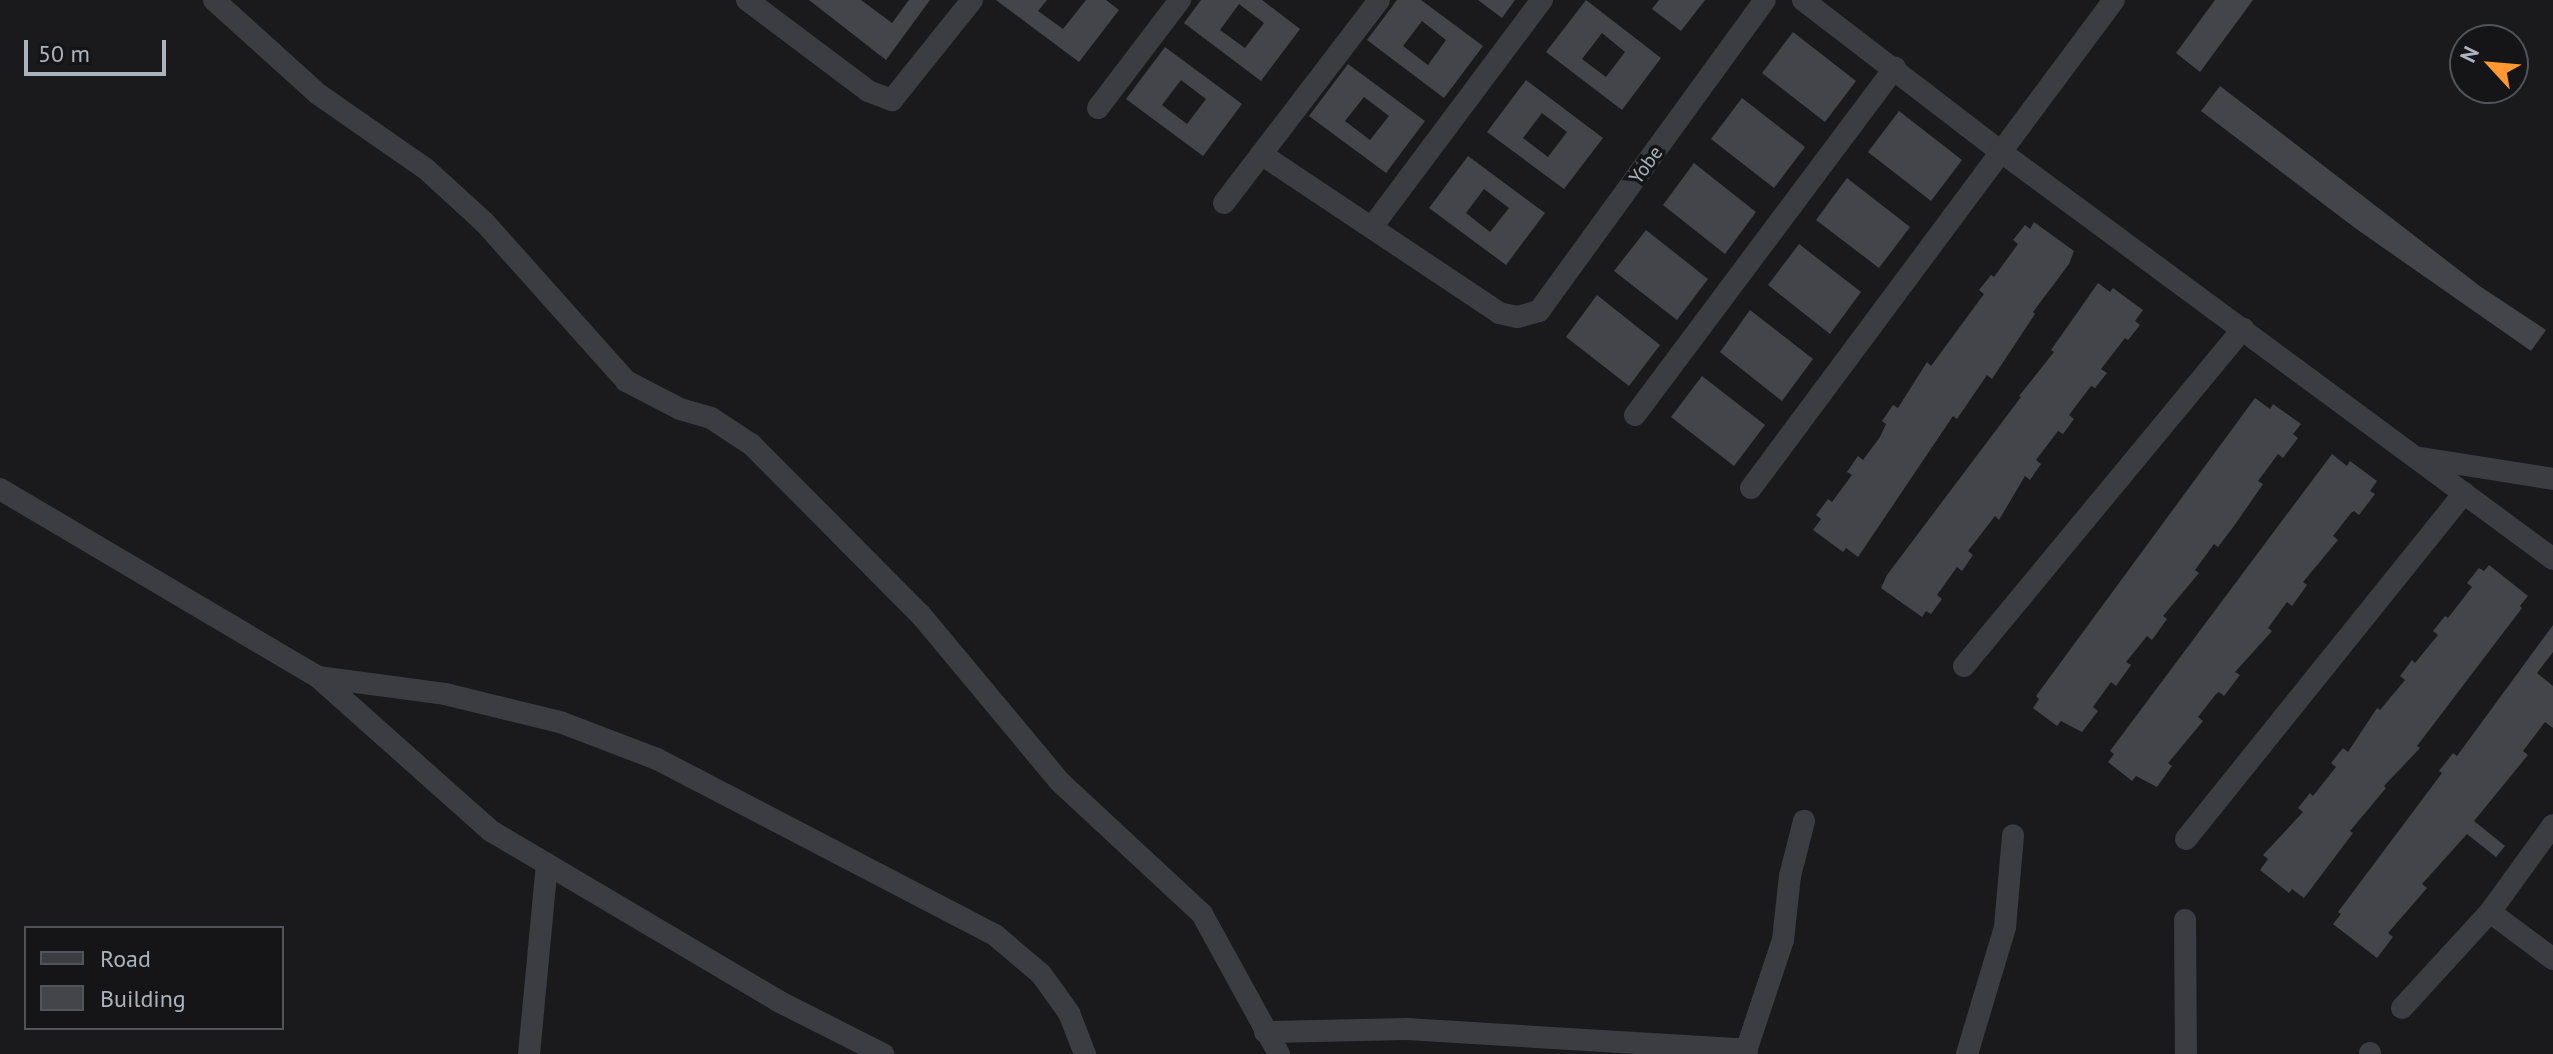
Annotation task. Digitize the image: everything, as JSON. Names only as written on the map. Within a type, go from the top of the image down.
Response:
[{"type":"street","points":[[214,0],[318,94],[426,169],[484,222],[626,381],[680,409],[711,418],[752,445],[920,614],[1060,782],[1202,914],[1279,1054]]},
{"type":"street","points":[[747,0],[868,91],[892,100],[972,0]]},
{"type":"street","points":[[1098,108],[1180,0]]},
{"type":"street","points":[[1224,203],[1379,0]]},
{"type":"street","points":[[1261,154],[1372,227],[1542,0]]},
{"type":"street","name":"Yobe","points":[[1372,227],[1499,313],[1518,317],[1539,311],[1765,0]]},
{"type":"street","points":[[1803,0],[2000,151],[2553,559]]},
{"type":"street","points":[[1751,488],[2114,0]]},
{"type":"street","points":[[1635,415],[1895,68]]},
{"type":"street","points":[[1964,666],[2243,329]]},
{"type":"street","points":[[2416,457],[2553,479]]},
{"type":"street","points":[[0,489],[318,677],[491,831],[778,1001],[883,1054]]},
{"type":"street","points":[[2186,839],[2464,493]]},
{"type":"street","points":[[318,677],[445,694],[532,715],[560,722],[657,759],[995,935],[1050,987],[1069,1013],[1085,1054]]},
{"type":"street","points":[[1265,1032],[1407,1029],[1746,1052],[1783,940],[1790,876],[1804,821]]},
{"type":"street","points":[[2402,1008],[2490,912],[2553,825]]},
{"type":"street","points":[[1967,1054],[2005,927],[2013,835]]},
{"type":"street","points":[[529,1054],[547,864]]},
{"type":"street","points":[[2490,912],[2553,959]]},
{"type":"street","points":[[2185,920],[2186,1054]]},
{"type":"building","points":[[809,0],[861,0],[892,23],[909,0],[930,0],[886,60]]},
{"type":"building","points":[[996,0],[1047,0],[1038,11],[1063,29],[1086,0],[1106,0],[1119,10],[1079,62]]},
{"type":"building","points":[[1201,0],[1262,0],[1300,29],[1261,81],[1184,23]],"holes":[[[1239,4],[1264,23],[1245,48],[1220,30]]]},
{"type":"building","points":[[1397,0],[1421,0],[1483,46],[1444,98],[1367,40]],"holes":[[[1422,21],[1446,40],[1428,65],[1403,46]]]},
{"type":"building","points":[[1478,0],[1515,0],[1502,18]]},
{"type":"building","points":[[1586,0],[1661,58],[1622,110],[1546,52]],"holes":[[[1602,33],[1625,52],[1606,77],[1582,59]]]},
{"type":"building","points":[[1659,0],[1705,0],[1681,31],[1652,9]]},
{"type":"building","points":[[2215,0],[2253,0],[2200,72],[2176,53]]},
{"type":"building","points":[[1793,32],[1856,81],[1825,122],[1762,73]]},
{"type":"building","points":[[1165,47],[1242,104],[1203,156],[1126,99]],"holes":[[[1181,80],[1206,99],[1187,124],[1162,105]]]},
{"type":"building","points":[[1348,64],[1425,121],[1386,173],[1309,116]],"holes":[[[1364,97],[1389,116],[1370,140],[1345,121]]]},
{"type":"building","points":[[1526,80],[1603,138],[1564,189],[1487,132]],"holes":[[[1542,113],[1567,132],[1548,157],[1523,138]]]},
{"type":"building","points":[[2220,86],[2481,287],[2546,330],[2531,351],[2355,228],[2201,111]]},
{"type":"building","points":[[1742,98],[1805,147],[1774,188],[1711,139]]},
{"type":"building","points":[[1899,111],[1962,160],[1931,201],[1868,152]]},
{"type":"building","points":[[1468,156],[1545,213],[1506,265],[1429,208]],"holes":[[[1484,189],[1509,208],[1490,232],[1466,213]]]},
{"type":"building","points":[[1694,163],[1756,212],[1725,254],[1663,205]]},
{"type":"building","points":[[1847,178],[1910,227],[1879,268],[1816,220]]},
{"type":"building","points":[[2034,222],[2074,251],[2069,264],[2033,312],[2035,314],[1992,379],[1987,375],[1957,419],[1953,416],[1858,557],[1846,548],[1843,552],[1813,530],[1821,519],[1816,515],[1828,499],[1832,502],[1852,475],[1847,472],[1858,456],[1863,460],[1880,437],[1886,424],[1882,421],[1893,405],[1898,408],[1927,362],[1931,366],[1984,294],[1979,290],[1991,275],[1994,277],[2018,244],[2013,240],[2025,225],[2030,229]]},
{"type":"building","points":[[1646,230],[1708,279],[1677,320],[1614,271]]},
{"type":"building","points":[[1799,244],[1861,292],[1830,334],[1768,285]]},
{"type":"building","points":[[2098,283],[2110,292],[2113,288],[2143,310],[2135,321],[2140,325],[2128,340],[2125,338],[2101,369],[2107,373],[2095,388],[2091,386],[2069,415],[2074,419],[2063,434],[2058,431],[2036,460],[2041,464],[2030,480],[2025,476],[1999,520],[1995,516],[1968,551],[1973,555],[1962,571],[1957,567],[1937,595],[1942,599],[1931,614],[1926,611],[1922,617],[1881,588],[1887,575],[2054,352],[2051,350]]},
{"type":"building","points":[[1597,295],[1660,345],[1629,386],[1566,337]]},
{"type":"building","points":[[1750,310],[1813,359],[1782,401],[1720,352]]},
{"type":"building","points":[[1702,376],[1765,425],[1734,466],[1671,417]]},
{"type":"building","points":[[2255,398],[2270,409],[2273,404],[2301,424],[2293,434],[2298,438],[2283,458],[2278,454],[2258,481],[2263,484],[2234,526],[2218,547],[2214,544],[2195,570],[2199,573],[2163,616],[2167,619],[2152,640],[2147,636],[2126,662],[2131,665],[2116,686],[2111,682],[2093,707],[2098,711],[2082,732],[2061,721],[2057,726],[2033,708],[2039,699],[2036,696]]},
{"type":"building","points":[[2332,454],[2347,466],[2350,461],[2377,481],[2370,491],[2375,494],[2359,515],[2354,511],[2351,513],[2333,536],[2338,540],[2303,582],[2307,585],[2292,606],[2287,602],[2268,628],[2272,631],[2235,672],[2240,675],[2224,696],[2219,692],[2216,694],[2198,717],[2203,721],[2168,763],[2172,766],[2157,787],[2136,776],[2132,781],[2108,762],[2114,754],[2110,751]]},
{"type":"building","points":[[2489,565],[2528,596],[2520,606],[2522,608],[2417,746],[2420,748],[2384,786],[2386,788],[2350,831],[2353,833],[2304,898],[2292,889],[2289,893],[2260,870],[2268,859],[2263,855],[2303,812],[2298,808],[2310,793],[2313,796],[2336,767],[2331,763],[2343,748],[2348,752],[2377,708],[2380,710],[2405,680],[2400,676],[2438,635],[2433,631],[2445,616],[2448,618],[2472,587],[2467,583],[2479,568],[2484,571]]},
{"type":"building","points":[[2553,625],[2553,652],[2537,673],[2553,686],[2553,728],[2545,722],[2523,751],[2528,755],[2474,821],[2505,846],[2496,857],[2467,834],[2422,884],[2427,888],[2388,933],[2393,937],[2377,958],[2333,924],[2341,914],[2338,912],[2442,773],[2439,771],[2453,753],[2457,756]]}]
